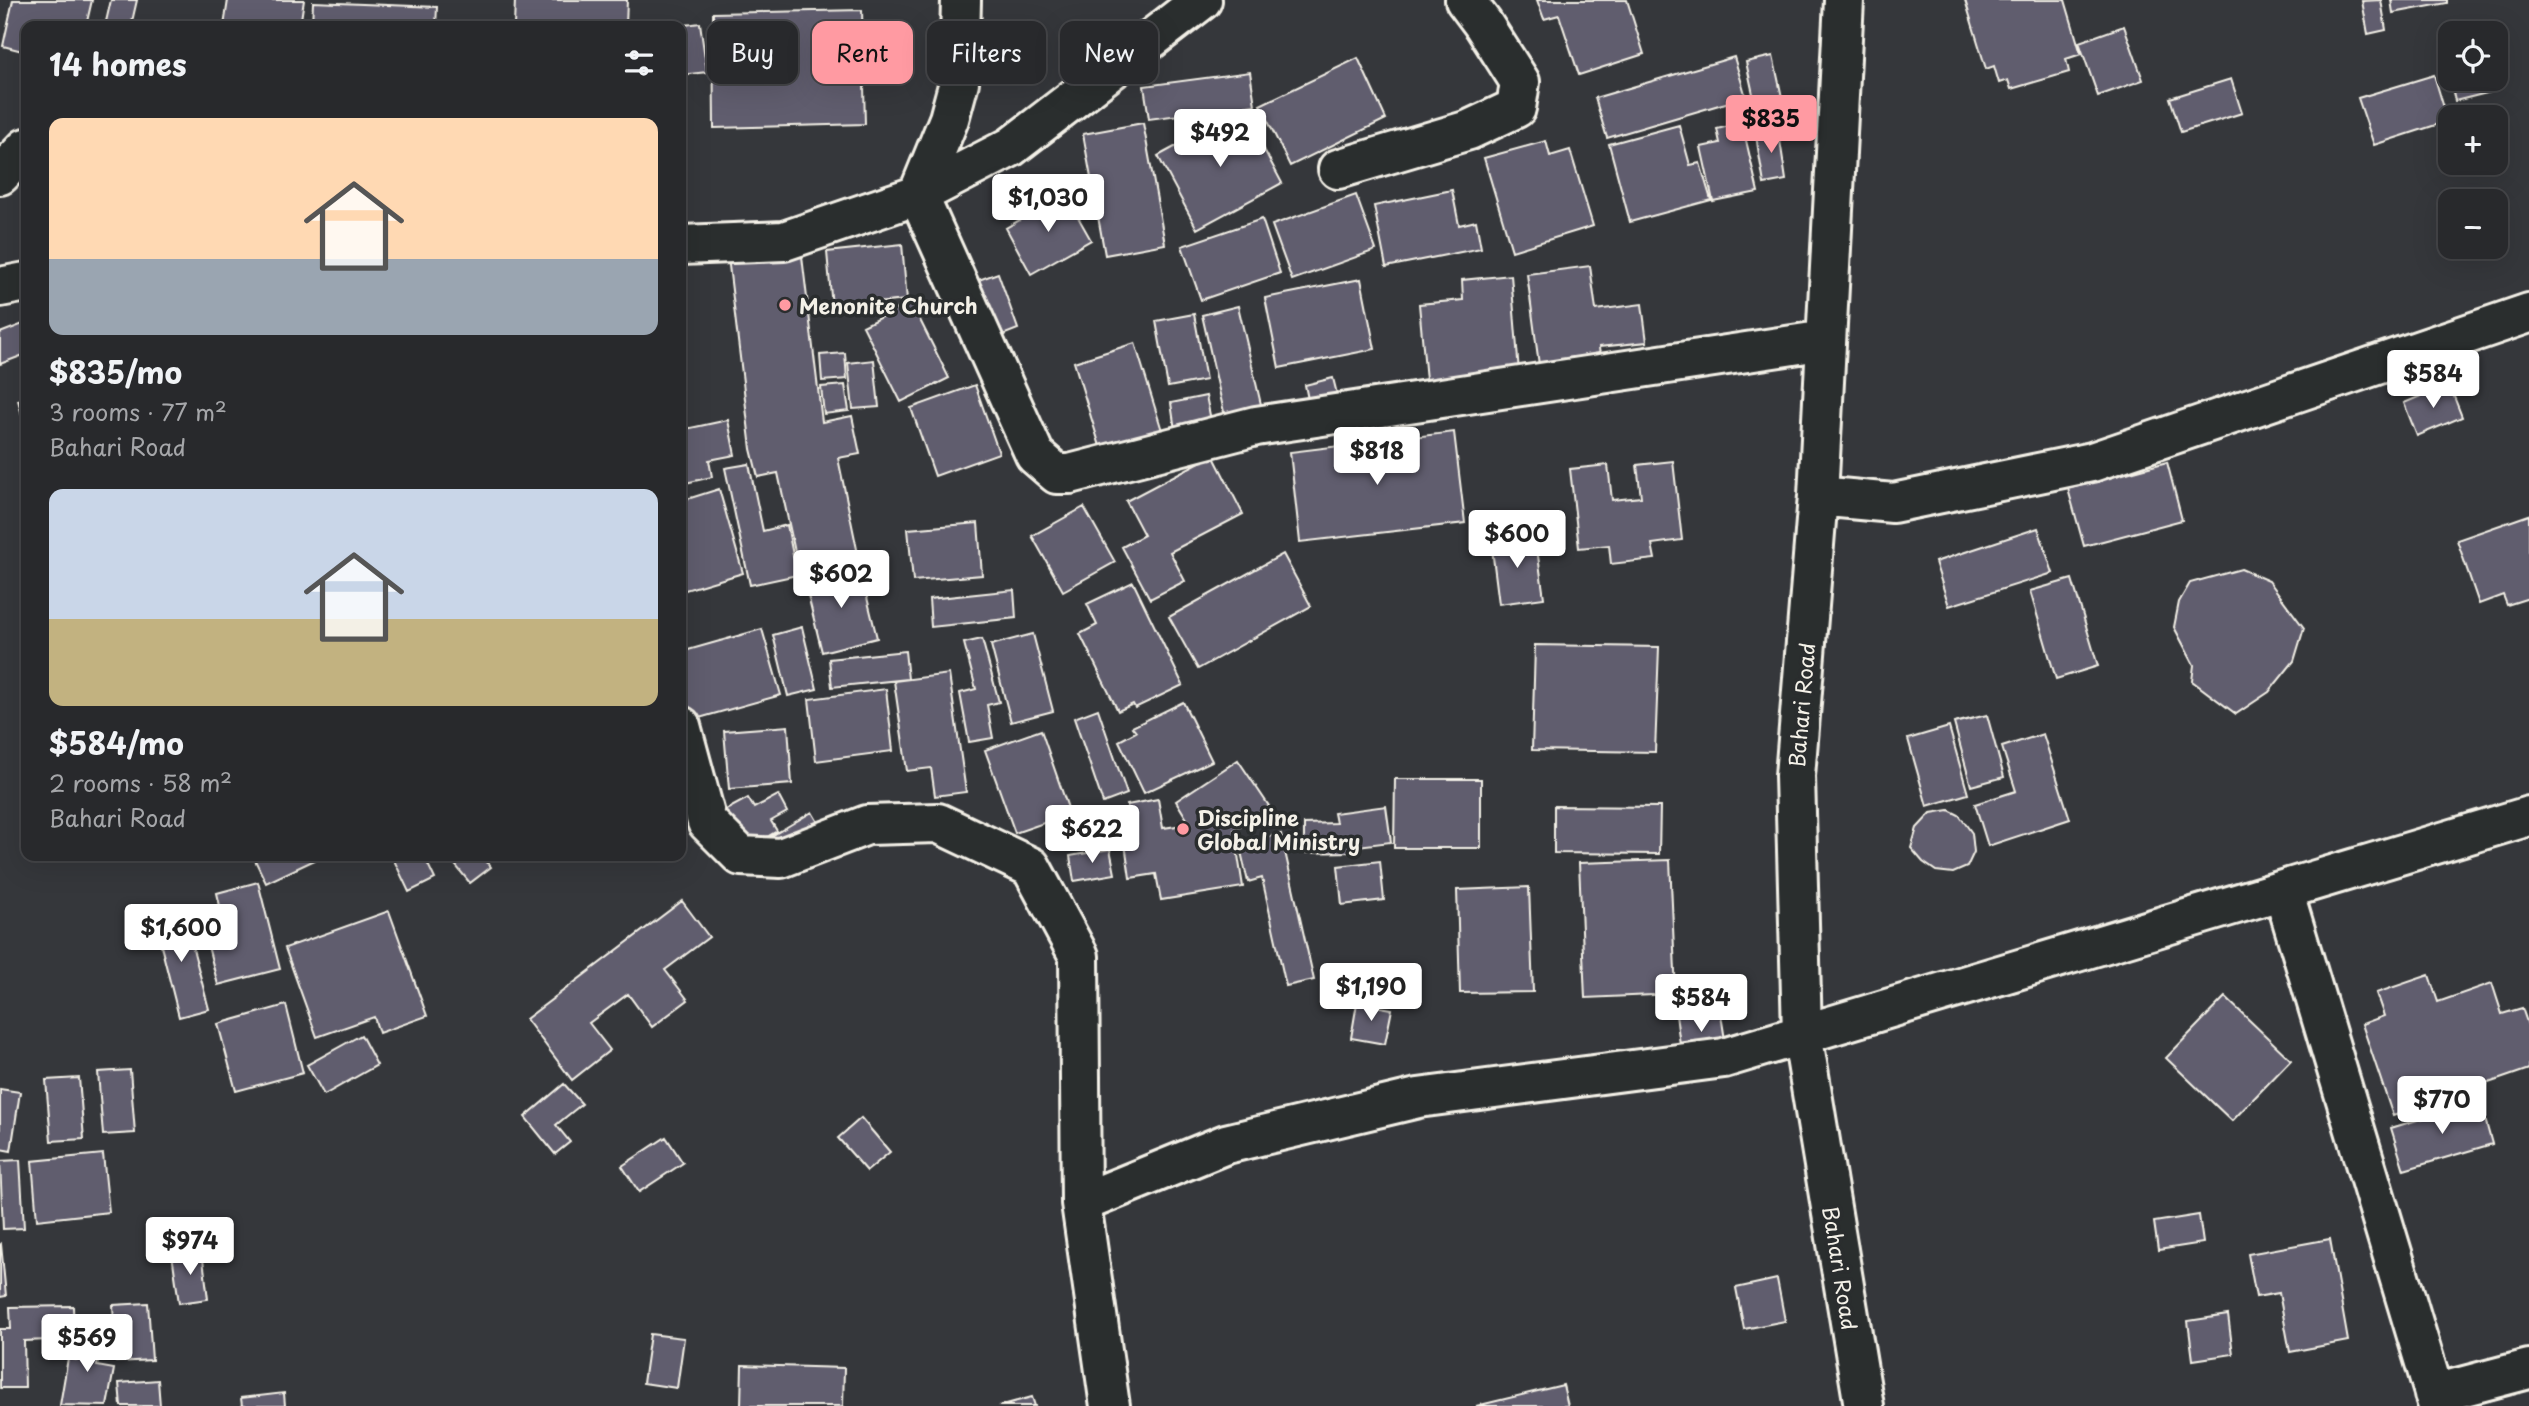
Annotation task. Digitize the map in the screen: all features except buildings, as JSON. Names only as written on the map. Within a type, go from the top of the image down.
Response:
[{"type":"street","points":[[961,0],[959,82],[949,119],[918,195],[1035,455],[1057,474],[1070,474],[1256,426],[1826,340]]},
{"type":"street","points":[[686,245],[784,241],[918,195],[1011,147],[1202,0]]},
{"type":"street","points":[[1338,169],[1469,130],[1516,108],[1520,82],[1465,0]]},
{"type":"street","name":"Bahari Road","points":[[1844,0],[1818,496],[1795,776],[1802,1034],[1864,1406]]},
{"type":"street","points":[[0,176],[21,153]]},
{"type":"street","points":[[0,287],[21,283]]},
{"type":"street","points":[[1818,496],[1893,503],[2092,461],[2529,313]]},
{"type":"street","points":[[686,744],[707,822],[741,856],[780,858],[867,825],[938,822],[1031,867],[1079,956],[1081,1203],[1111,1406]]},
{"type":"street","points":[[1081,1203],[1226,1144],[1406,1101],[1724,1058],[2529,816]]},
{"type":"street","points":[[2283,890],[2436,1400],[2529,1369]]},
{"type":"place","name":"Menonite Church","points":[[785,305]]},
{"type":"place","name":"Discipline Global Ministry","points":[[1183,829]]}]
